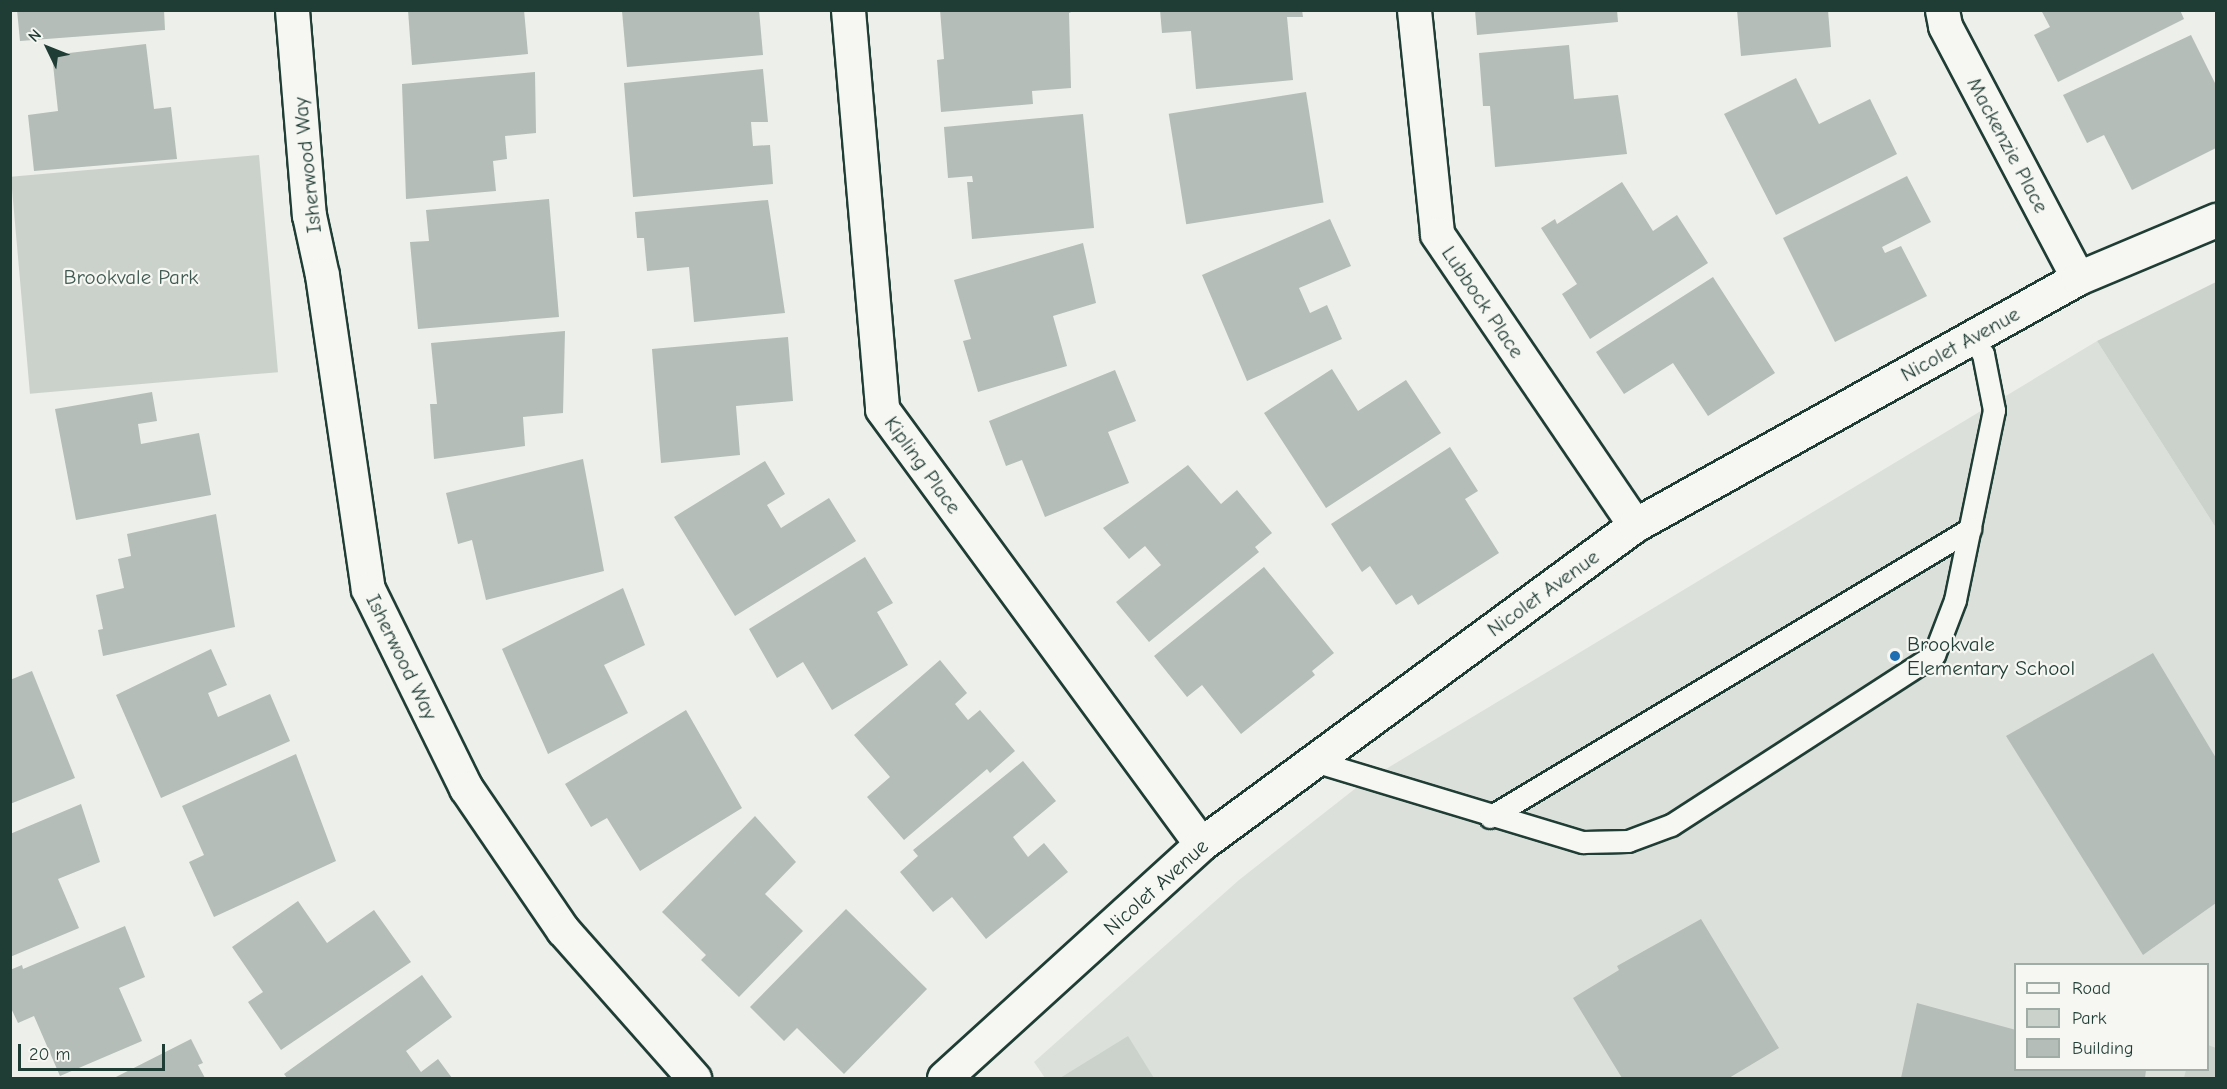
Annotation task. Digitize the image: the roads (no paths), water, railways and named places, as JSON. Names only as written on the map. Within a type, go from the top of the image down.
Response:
[{"type":"street","name":"Isherwood Way","points":[[292,10],[309,215],[322,274],[368,589],[466,788],[563,930],[694,1078]]},
{"type":"street","name":"Kipling Place","points":[[848,10],[882,409],[1201,844]]},
{"type":"street","name":"Lubbock Place","points":[[1414,10],[1437,234],[1635,525]]},
{"type":"street","name":"Mackenzie Place","points":[[1942,10],[1945,26],[2078,278]]},
{"type":"street","name":"Nicolet Avenue","points":[[944,1078],[1201,844],[1635,525],[2078,278],[2217,219]]},
{"type":"lane","points":[[1314,762],[1490,817],[1583,842],[1628,841],[1671,825],[1934,655],[1955,600],[1994,410],[1983,354],[1972,338]]},
{"type":"lane","points":[[1490,817],[1970,529]]},
{"type":"place","name":"Brookvale Elementary School","points":[[1895,656]]},
{"type":"park label","name":"Brookvale Park","points":[[131,277]]}]
